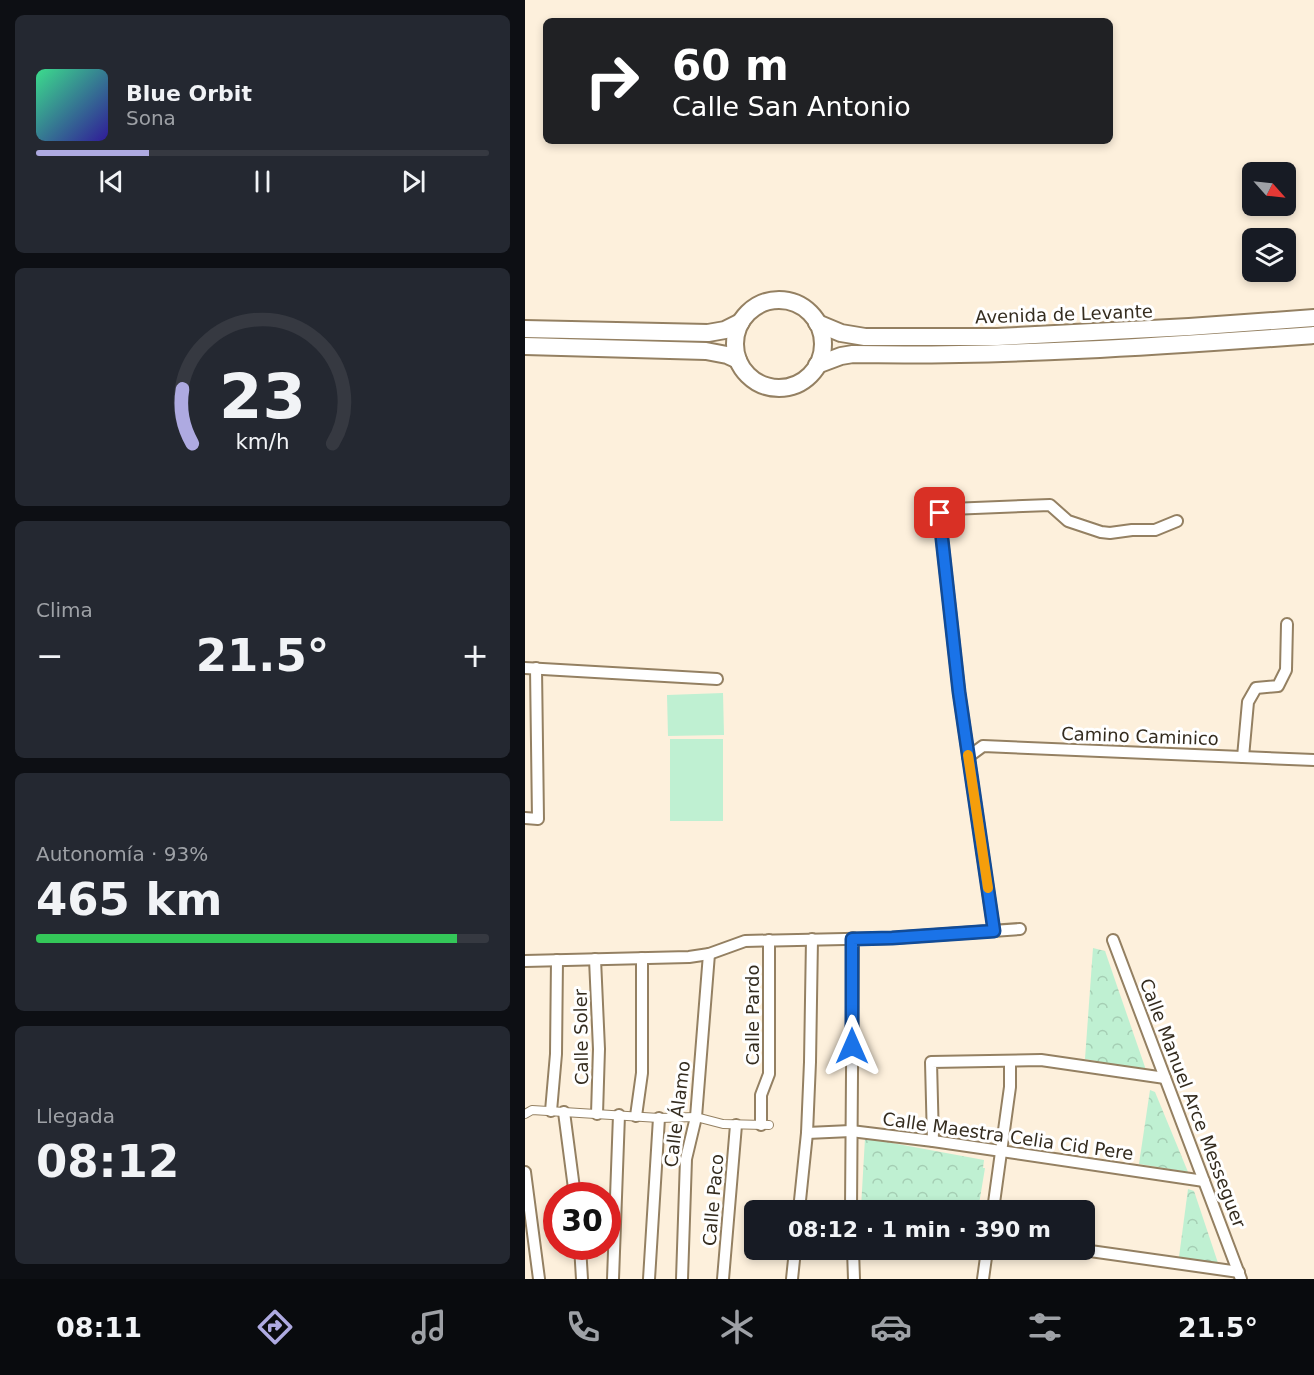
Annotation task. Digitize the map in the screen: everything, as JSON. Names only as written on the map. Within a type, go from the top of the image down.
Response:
[{"type":"main road","points":[[780,300],[787,301],[801,307],[817,323],[822,349],[817,365],[806,378],[776,388],[753,380],[742,368],[735,345],[736,337],[741,322],[757,306],[780,300]]},
{"type":"main road","name":"Avenida de Levante","points":[[817,323],[841,333],[865,337],[963,337],[1070,334],[1314,318]]},
{"type":"main road","points":[[525,330],[708,333],[725,330],[741,322]]},
{"type":"main road","name":"Avenida de Levante","points":[[817,365],[835,357],[853,354],[1059,352],[1314,335]]},
{"type":"main road","points":[[525,346],[707,351],[738,360]]},
{"type":"street","points":[[994,931],[959,692],[940,513],[949,509],[1050,505],[1068,520],[1110,533],[1155,530],[1177,520]]},
{"type":"street","points":[[1243,756],[1248,702],[1255,688],[1278,686],[1286,670],[1287,624]]},
{"type":"street","points":[[525,818],[538,819],[531,668],[717,679]]},
{"type":"street","name":"Camino Caminico","points":[[968,757],[983,746],[1314,760]]},
{"type":"street","points":[[525,961],[689,957],[709,954],[745,941],[892,938],[1020,929]]},
{"type":"street","points":[[802,1200],[810,1051],[811,939]]},
{"type":"street","points":[[851,1200],[852,939]]},
{"type":"street","name":"Calle Manuel Arce Messeguer","points":[[1113,939],[1240,1276]]},
{"type":"street","name":"Calle Pardo","points":[[765,1125],[761,1095],[769,1074],[769,940]]},
{"type":"street","name":"Calle Álamo","points":[[683,1279],[686,1159],[696,1117],[709,954]]},
{"type":"street","points":[[636,1116],[642,1073],[642,958]]},
{"type":"street","name":"Calle Soler","points":[[595,959],[599,1049],[597,1114]]},
{"type":"street","points":[[551,1111],[556,1054],[557,960]]},
{"type":"street","points":[[994,1200],[1010,1087],[1009,1060]]},
{"type":"street","points":[[933,1141],[931,1062],[1041,1060],[1165,1078]]},
{"type":"street","points":[[525,1114],[532,1110],[659,1118],[696,1117],[723,1124],[765,1125]]},
{"type":"street","points":[[564,1112],[573,1182]]},
{"type":"street","points":[[613,1279],[619,1115]]},
{"type":"street","points":[[649,1279],[659,1118]]},
{"type":"street","name":"Calle Paco","points":[[723,1279],[736,1125]]},
{"type":"street","name":"Calle Maestra Celia Cid Pere","points":[[807,1133],[851,1131],[1204,1181]]},
{"type":"street","points":[[525,1172],[539,1279]]},
{"type":"street","points":[[1095,1252],[1240,1276]]},
{"type":"street","points":[[581,1260],[582,1279]]},
{"type":"street","points":[[792,1279],[794,1260]]},
{"type":"street","points":[[853,1260],[854,1279]]},
{"type":"street","points":[[983,1279],[986,1260]]},
{"type":"green space","points":[[723,693],[724,735],[668,736],[667,695]]},
{"type":"green space","points":[[670,739],[723,739],[723,821],[670,821]]},
{"type":"green space","points":[[1093,948],[1105,951],[1146,1070],[1085,1059]]},
{"type":"green space","points":[[1150,1090],[1155,1092],[1188,1172],[1139,1164]]},
{"type":"green space","points":[[865,1138],[984,1160],[983,1168],[985,1168],[980,1200],[861,1200]]},
{"type":"green space","points":[[1188,1189],[1194,1191],[1218,1263],[1179,1257]]},
{"type":"slow traffic","points":[[968,755],[988,888]]},
{"type":"route","points":[[852,1046],[852,939],[994,931],[959,692],[940,513]]}]
